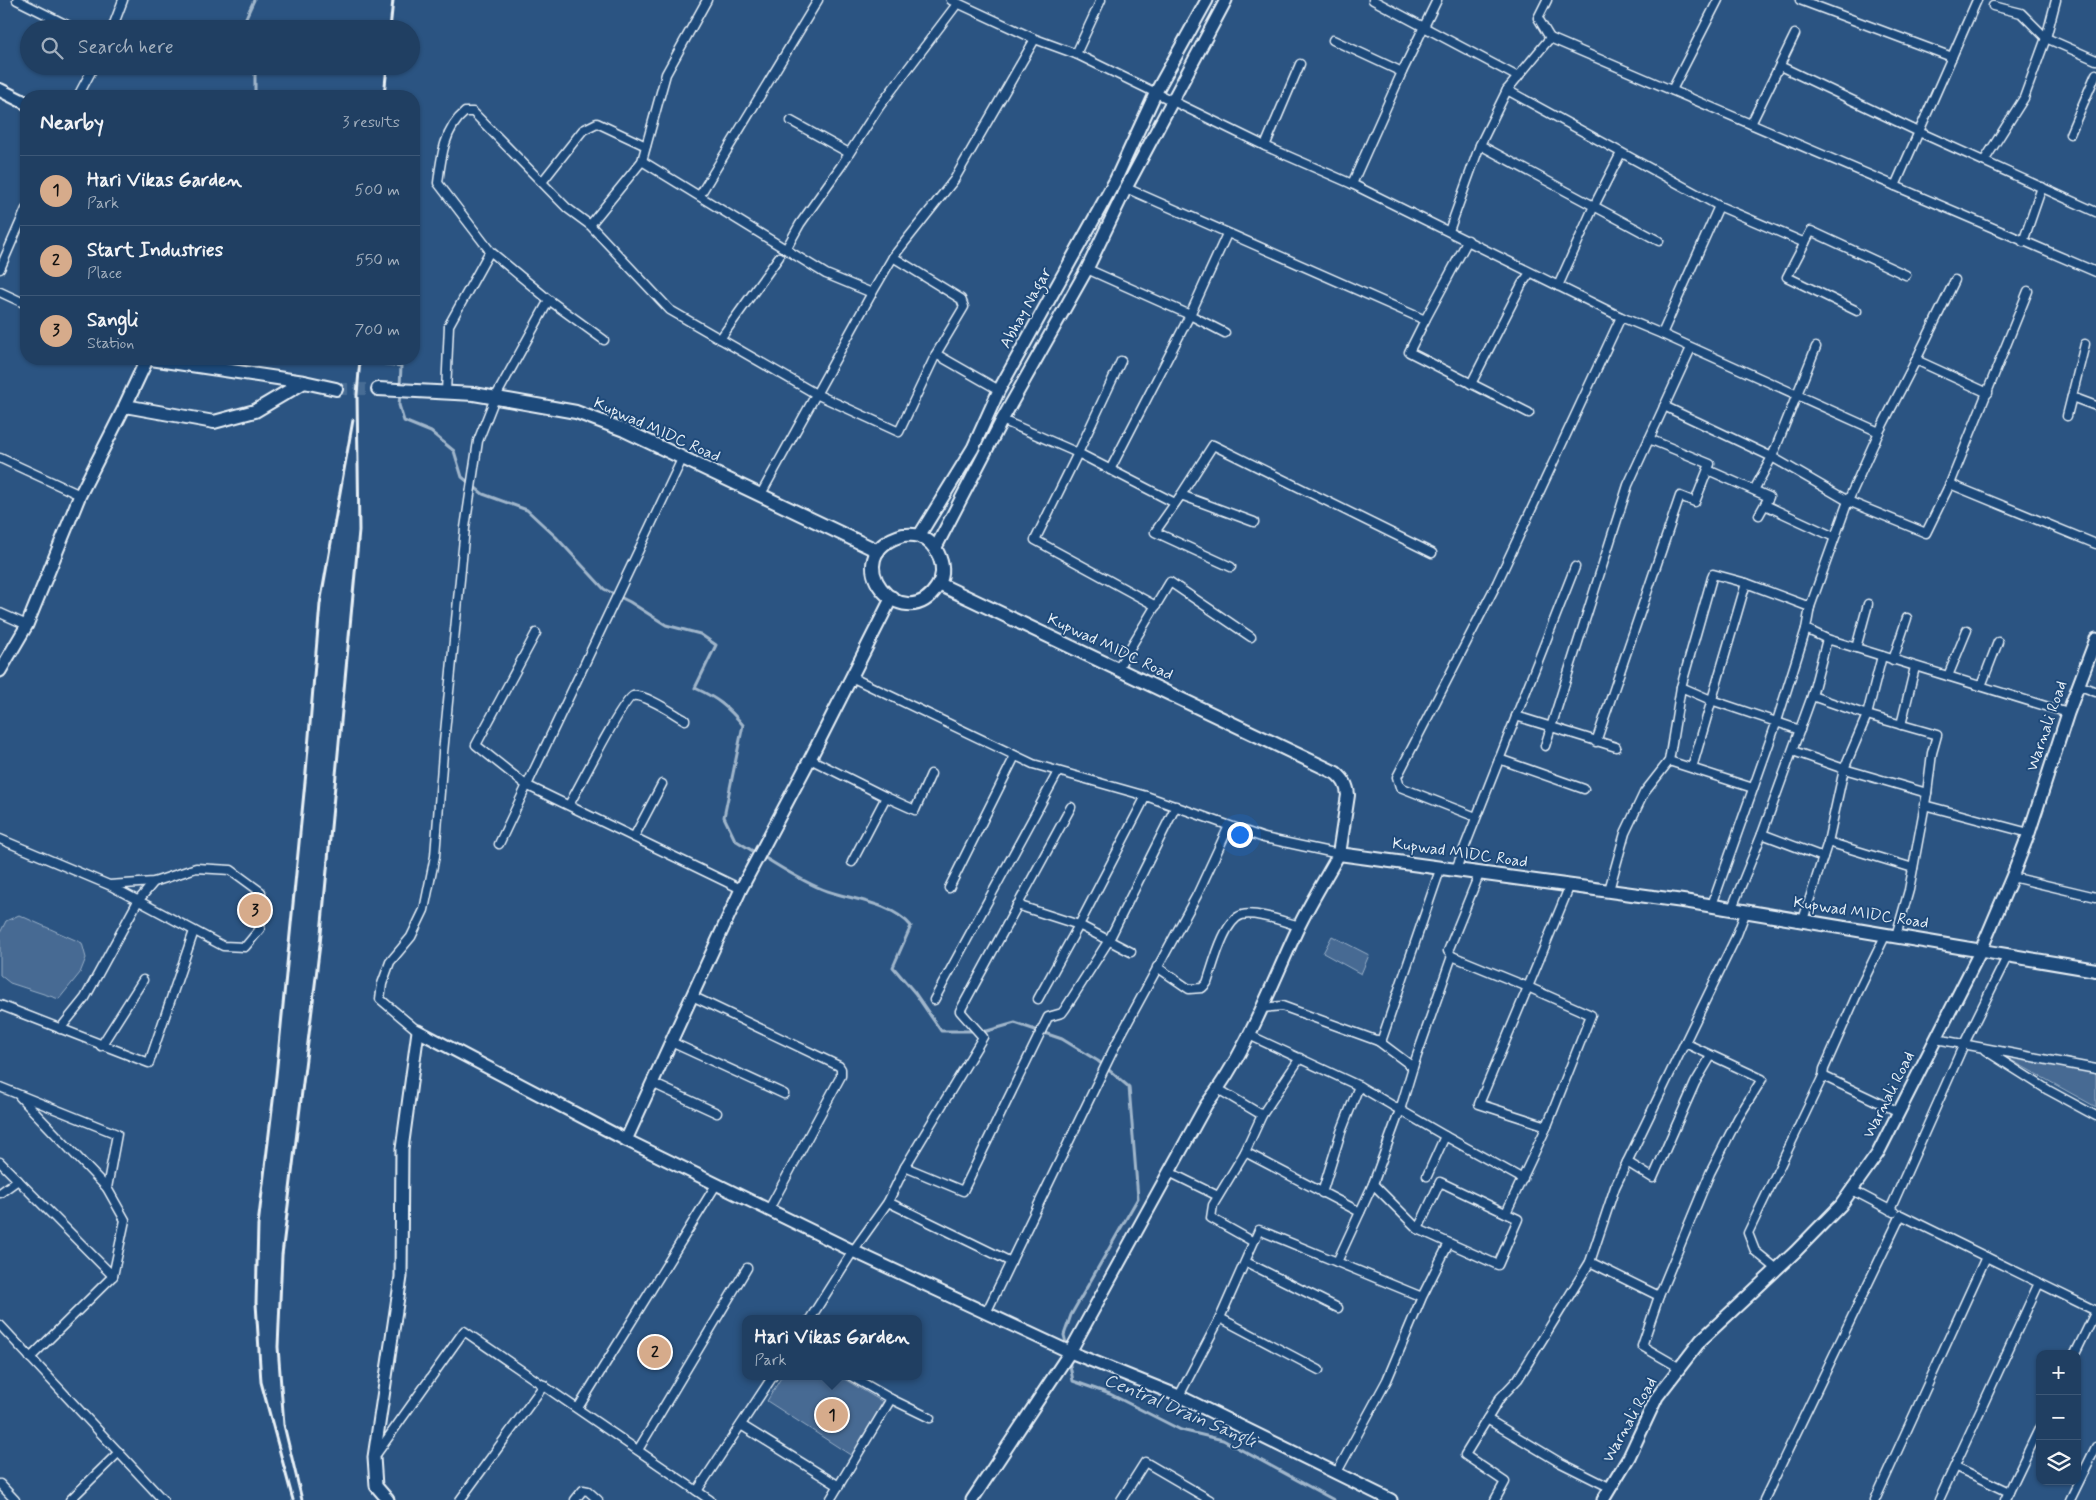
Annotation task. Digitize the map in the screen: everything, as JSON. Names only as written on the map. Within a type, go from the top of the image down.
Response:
[{"type":"main road","name":"Abhay Nagar","points":[[919,536],[973,448],[1000,390],[1115,180],[1156,92],[1207,0]]},
{"type":"main road","points":[[936,549],[1002,420],[1087,269],[1126,188],[1226,0]]},
{"type":"main road","points":[[0,90],[20,100]]},
{"type":"main road","points":[[0,672],[26,625],[80,495],[144,365]]},
{"type":"main road","points":[[191,365],[304,382],[336,389]]},
{"type":"main road","points":[[125,406],[214,422],[255,412],[304,382]]},
{"type":"main road","name":"Kupwad MIDC Road","points":[[378,389],[446,392],[495,398],[576,412],[624,430],[683,457],[878,551]]},
{"type":"main road","points":[[903,535],[919,536],[936,549],[942,563],[942,574],[939,584],[929,596],[916,602],[906,604],[896,602],[892,597],[880,590],[875,580],[874,565],[878,551],[893,538],[903,535]]},
{"type":"main road","name":"Kupwad MIDC Road","points":[[939,584],[1336,773],[1347,786],[1348,795],[1339,854],[1732,908],[2096,970]]},
{"type":"main road","points":[[626,1140],[741,889],[810,759],[892,597]]},
{"type":"main road","name":"Warnali Road","points":[[1603,1500],[1629,1457],[1657,1397],[1702,1340],[1841,1205],[1878,1154],[1981,950],[2029,833],[2068,712],[2096,639]]},
{"type":"main road","points":[[972,1500],[1070,1352],[1206,1105],[1218,1089],[1249,1035],[1299,926],[1339,854]]},
{"type":"main road","points":[[388,1500],[376,1486],[374,1458],[400,1277],[402,1149],[418,1031],[626,1140],[768,1211],[1070,1352],[1179,1396],[1391,1500]]},
{"type":"street","points":[[17,0],[57,20]]},
{"type":"street","points":[[115,20],[123,0]]},
{"type":"street","points":[[590,225],[642,160],[666,74],[706,0]]},
{"type":"street","points":[[700,195],[818,0]]},
{"type":"street","points":[[1076,54],[1101,0]]},
{"type":"street","points":[[1373,0],[1518,76]]},
{"type":"street","points":[[1352,184],[1402,72],[1437,0]]},
{"type":"street","points":[[1547,0],[1538,18],[1550,38],[2096,272]]},
{"type":"street","points":[[1672,90],[1718,0]]},
{"type":"street","points":[[1800,0],[1952,57]]},
{"type":"street","points":[[1984,161],[2024,98],[2046,38],[2056,0]]},
{"type":"street","points":[[1895,186],[1952,57],[1973,1]]},
{"type":"street","points":[[786,249],[800,224],[904,71],[957,2],[1035,39],[1076,54],[1265,146],[1352,184],[1620,317],[1662,334],[1879,432]]},
{"type":"street","points":[[1993,6],[2021,13],[2046,38],[2096,60]]},
{"type":"street","points":[[1750,124],[1796,34]]},
{"type":"street","points":[[1449,231],[1480,145],[1507,90],[1550,38]]},
{"type":"street","points":[[761,494],[893,257],[954,180],[1035,39]]},
{"type":"street","points":[[1333,40],[1402,72]]},
{"type":"street","points":[[1265,146],[1300,64]]},
{"type":"street","points":[[1780,66],[1919,132],[2096,212]]},
{"type":"street","points":[[2070,134],[2096,74]]},
{"type":"street","points":[[81,90],[89,75]]},
{"type":"street","points":[[1507,90],[1719,206],[1805,243]]},
{"type":"street","points":[[604,340],[550,300],[490,251],[438,184],[443,146],[459,117],[465,112],[473,112],[567,208],[590,225],[670,310],[816,394],[899,432],[936,354],[964,306],[963,302],[893,257]]},
{"type":"street","points":[[791,121],[849,152]]},
{"type":"street","points":[[542,182],[583,130],[597,123],[646,146]]},
{"type":"street","points":[[1480,145],[1659,241]]},
{"type":"street","points":[[1558,286],[1594,206],[1621,153]]},
{"type":"street","points":[[642,160],[826,274],[872,293]]},
{"type":"street","points":[[2023,242],[2042,187]]},
{"type":"street","points":[[1126,188],[1426,320]]},
{"type":"street","points":[[1662,334],[1719,206]]},
{"type":"street","points":[[0,269],[20,223]]},
{"type":"street","points":[[1858,311],[1788,278],[1810,231],[1906,275]]},
{"type":"street","points":[[1110,470],[1190,315],[1226,236]]},
{"type":"street","points":[[1468,240],[1409,352],[1529,414]]},
{"type":"street","points":[[446,392],[449,325],[490,251]]},
{"type":"street","points":[[720,339],[779,257]]},
{"type":"street","points":[[1087,269],[1190,315],[1225,333]]},
{"type":"street","points":[[1471,384],[1522,284],[1530,273]]},
{"type":"street","points":[[1712,905],[1777,721],[1806,629],[1810,606],[1848,501],[1879,432],[1955,280]]},
{"type":"street","points":[[1664,406],[1772,457],[1848,501],[1926,533],[1950,484],[2028,291]]},
{"type":"street","points":[[0,292],[20,301]]},
{"type":"street","points":[[418,1031],[380,999],[382,984],[390,962],[411,937],[424,910],[435,856],[465,528],[478,441],[495,398],[550,300]]},
{"type":"street","points":[[1476,817],[1400,787],[1397,777],[1497,583],[1620,317]]},
{"type":"street","points":[[2067,416],[2085,344]]},
{"type":"street","points":[[1754,490],[1772,457],[1816,347]]},
{"type":"street","points":[[1546,746],[1628,486],[1691,348]]},
{"type":"street","points":[[936,354],[1000,390]]},
{"type":"street","points":[[1916,360],[1988,393]]},
{"type":"street","points":[[1121,361],[1035,540],[1156,606]]},
{"type":"street","points":[[2072,397],[2096,406]]},
{"type":"street","points":[[1002,420],[1078,453],[1175,503]]},
{"type":"street","points":[[1596,742],[1680,496],[1695,502],[1710,464],[1648,439]]},
{"type":"street","points":[[1231,567],[1155,532],[1213,445],[1432,553]]},
{"type":"street","points":[[498,844],[683,457]]},
{"type":"street","points":[[0,458],[80,495]]},
{"type":"street","points":[[1708,470],[1769,497],[1759,515]]},
{"type":"street","points":[[1950,484],[2096,544]]},
{"type":"street","points":[[1181,495],[1254,522]]},
{"type":"street","points":[[1765,505],[1832,536]]},
{"type":"street","points":[[1456,869],[1575,567]]},
{"type":"street","points":[[1609,890],[1625,834],[1644,792],[1669,761],[1681,687],[1713,574],[1746,583],[1810,606]]},
{"type":"street","points":[[1118,668],[1170,582],[1251,637]]},
{"type":"street","points":[[1692,768],[1746,583]]},
{"type":"street","points":[[1856,648],[1868,604]]},
{"type":"street","points":[[0,613],[26,625]]},
{"type":"street","points":[[1893,660],[1907,618]]},
{"type":"street","points":[[1806,629],[1827,640],[2068,712]]},
{"type":"street","points":[[1948,676],[1967,630]]},
{"type":"street","points":[[536,633],[476,745],[526,785],[741,889]]},
{"type":"street","points":[[1732,908],[1793,751],[1812,696],[1827,640]]},
{"type":"street","points":[[1982,686],[1998,642]]},
{"type":"street","points":[[1803,920],[1828,842],[1844,769],[1867,715],[1882,656]]},
{"type":"street","points":[[1901,726],[1915,666]]},
{"type":"street","points":[[851,677],[1015,756],[1058,772],[1146,796],[1264,838],[1339,854]]},
{"type":"street","points":[[2078,685],[2096,692]]},
{"type":"street","points":[[1681,687],[1711,700],[1800,730]]},
{"type":"street","points":[[568,805],[618,714],[630,698],[635,696],[645,698],[686,720]]},
{"type":"street","points":[[1777,1269],[1755,1252],[1748,1233],[1824,1076],[1824,1069],[1858,992],[1891,935],[1909,890],[1932,753],[1937,735],[1901,726],[1812,696]]},
{"type":"street","points":[[1516,716],[1616,748]]},
{"type":"street","points":[[1793,751],[1844,769],[1926,793]]},
{"type":"street","points":[[950,888],[1015,756]]},
{"type":"street","points":[[810,759],[914,810],[931,774]]},
{"type":"street","points":[[1499,759],[1584,789]]},
{"type":"street","points":[[1669,761],[1753,788]]},
{"type":"street","points":[[934,1000],[1058,772]]},
{"type":"street","points":[[634,837],[662,784]]},
{"type":"street","points":[[1038,1000],[1146,796]]},
{"type":"street","points":[[852,862],[886,797]]},
{"type":"street","points":[[1924,805],[2029,833]]},
{"type":"street","points":[[905,1167],[963,1190],[1048,1017],[1062,1013],[1066,1009],[1109,940],[1176,806]]},
{"type":"street","points":[[812,1315],[852,1251],[888,1202],[905,1167],[982,1037],[960,1011],[1071,807]]},
{"type":"street","points":[[986,1313],[1117,1042],[1197,895],[1229,826]]},
{"type":"street","points":[[1762,834],[1823,857]]},
{"type":"street","points":[[0,838],[109,885],[223,946],[245,947],[260,929],[261,892],[231,870],[196,868],[154,882],[109,885]]},
{"type":"street","points":[[1828,842],[1913,868]]},
{"type":"street","points":[[1262,1008],[1282,1006],[1381,1042],[1441,867]]},
{"type":"street","points":[[1480,872],[1448,951],[1452,956],[1590,1015],[1547,1126],[1506,1213]]},
{"type":"street","points":[[2012,876],[2096,897]]},
{"type":"street","points":[[60,1029],[85,998],[138,901],[154,882]]},
{"type":"street","points":[[1547,1126],[1479,1104],[1570,885]]},
{"type":"street","points":[[1017,905],[1079,925],[1130,952]]},
{"type":"street","points":[[1495,1500],[1505,1482],[1465,1455],[1500,1398],[1518,1379],[1590,1262],[1614,1187],[1736,937],[1746,911]]},
{"type":"street","points":[[1157,966],[1189,989],[1202,988],[1207,983],[1224,934],[1235,918],[1243,914],[1299,926]]},
{"type":"street","points":[[0,1005],[148,1063],[194,931]]},
{"type":"street","points":[[1890,1210],[1964,1044],[2008,954]]},
{"type":"street","points":[[1337,1262],[1373,1184],[1452,956]]},
{"type":"street","points":[[101,1046],[143,980]]},
{"type":"street","points":[[692,996],[841,1069],[841,1076],[768,1211]]},
{"type":"street","points":[[1249,1035],[1359,1086],[1523,1179]]},
{"type":"street","points":[[1936,1039],[2096,1069]]},
{"type":"street","points":[[1377,1040],[1413,1067]]},
{"type":"street","points":[[671,1042],[784,1094]]},
{"type":"street","points":[[1680,1368],[1642,1346],[1659,1296],[1710,1173],[1738,1118],[1762,1079],[1685,1043]]},
{"type":"street","points":[[1981,1048],[2048,1090],[2096,1116]]},
{"type":"street","points":[[1627,1162],[1653,1178],[1695,1084],[1711,1056]]},
{"type":"street","points":[[1252,1241],[1211,1218],[1213,1205],[1246,1152],[1262,1115],[1300,1058]]},
{"type":"street","points":[[1824,1076],[1899,1112]]},
{"type":"street","points":[[652,1083],[717,1113]]},
{"type":"street","points":[[1322,1193],[1341,1132],[1359,1086]]},
{"type":"street","points":[[0,1087],[117,1134],[107,1188]]},
{"type":"street","points":[[1218,1089],[1262,1115]]},
{"type":"street","points":[[17,1094],[107,1188],[125,1220],[113,1276],[30,1358]]},
{"type":"street","points":[[1427,1176],[1445,1136]]},
{"type":"street","points":[[1246,1152],[1360,1212]]},
{"type":"street","points":[[0,1162],[113,1276]]},
{"type":"street","points":[[1169,1172],[1218,1196]]},
{"type":"street","points":[[0,1193],[18,1180]]},
{"type":"street","points":[[1373,1184],[1418,1229],[1498,1265],[1518,1219],[1440,1182],[1418,1229]]},
{"type":"street","points":[[578,1408],[716,1185]]},
{"type":"street","points":[[1852,1190],[2096,1311],[2077,1350]]},
{"type":"street","points":[[888,1202],[1011,1262]]},
{"type":"street","points":[[1764,1500],[1901,1215]]},
{"type":"street","points":[[1179,1396],[1220,1318],[1246,1262],[1252,1241],[1259,1230],[1422,1297]]},
{"type":"street","points":[[1336,1474],[1387,1380],[1422,1297],[1449,1244]]},
{"type":"street","points":[[1875,1500],[1986,1257]]},
{"type":"street","points":[[1246,1262],[1338,1308]]},
{"type":"street","points":[[1590,1262],[1659,1296]]},
{"type":"street","points":[[638,1450],[747,1268]]},
{"type":"street","points":[[1939,1500],[1956,1467],[2039,1283]]},
{"type":"street","points":[[1220,1318],[1319,1370]]},
{"type":"street","points":[[0,1325],[163,1500]]},
{"type":"street","points":[[374,1458],[464,1330],[710,1500]]},
{"type":"street","points":[[697,1491],[770,1380]]},
{"type":"street","points":[[858,1380],[930,1418]]},
{"type":"street","points":[[460,1500],[544,1385]]},
{"type":"street","points":[[830,1500],[891,1399]]},
{"type":"street","points":[[1487,1419],[1559,1462],[1611,1488]]},
{"type":"street","points":[[741,1425],[838,1486]]},
{"type":"street","points":[[2005,1500],[2036,1435]]},
{"type":"street","points":[[2070,1500],[2096,1448]]},
{"type":"street","points":[[70,1500],[119,1452]]},
{"type":"street","points":[[1121,1500],[1145,1462],[1210,1500]]},
{"type":"street","points":[[1956,1467],[2009,1492]]},
{"type":"street","points":[[0,1484],[15,1500]]},
{"type":"street","points":[[574,1500],[583,1490],[588,1490],[598,1500]]},
{"type":"shaded area","points":[[19,915],[82,943],[86,958],[80,973],[59,999],[10,983],[0,975],[0,933],[6,921]]},
{"type":"shaded area","points":[[1332,936],[1369,955],[1361,974],[1323,953]]},
{"type":"shaded area","points":[[1998,1053],[2096,1072],[2096,1107]]},
{"type":"shaded area","points":[[780,1380],[846,1380],[883,1402],[852,1456],[767,1401]]},
{"type":"waterway","points":[[245,20],[254,0]]},
{"type":"waterway","points":[[255,75],[255,90]]},
{"type":"waterway","name":"Central Drain Sangli","points":[[394,365],[401,366],[400,387]]},
{"type":"waterway","name":"Central Drain Sangli","points":[[400,393],[399,405],[404,421],[431,432],[454,451],[462,477],[483,494],[527,510],[556,537],[604,589],[630,602],[666,625],[700,634],[716,645],[695,688],[710,695],[722,704],[743,725],[724,817],[735,840],[756,853]]},
{"type":"waterway","name":"Central Drain Sangli","points":[[762,856],[818,888],[872,903],[903,918],[911,926],[893,967],[915,993],[941,1031],[987,1031],[1015,1023],[1062,1039],[1098,1061],[1129,1087],[1138,1198],[1071,1315],[1064,1335],[1067,1347]]},
{"type":"waterway","name":"Central Drain Sangli","points":[[1069,1360],[1073,1381],[1110,1394],[1181,1430],[1223,1440],[1334,1500]]},
{"type":"tunnel","points":[[336,389],[378,389]]},
{"type":"railway","points":[[391,20],[393,0]]},
{"type":"railway","points":[[385,90],[386,75]]},
{"type":"railway","points":[[302,1500],[284,1425],[278,1347],[282,1255],[320,944],[359,531],[357,395],[360,365]]},
{"type":"railway","points":[[293,1500],[261,1382],[256,1303],[258,1225],[276,1076],[306,772],[320,604],[353,420]]},
{"type":"place","name":"Sangli","points":[[255,910]]},
{"type":"place","name":"Start Industries","points":[[655,1352]]},
{"type":"place","name":"Hari Vikas Garden","points":[[832,1415]]}]
